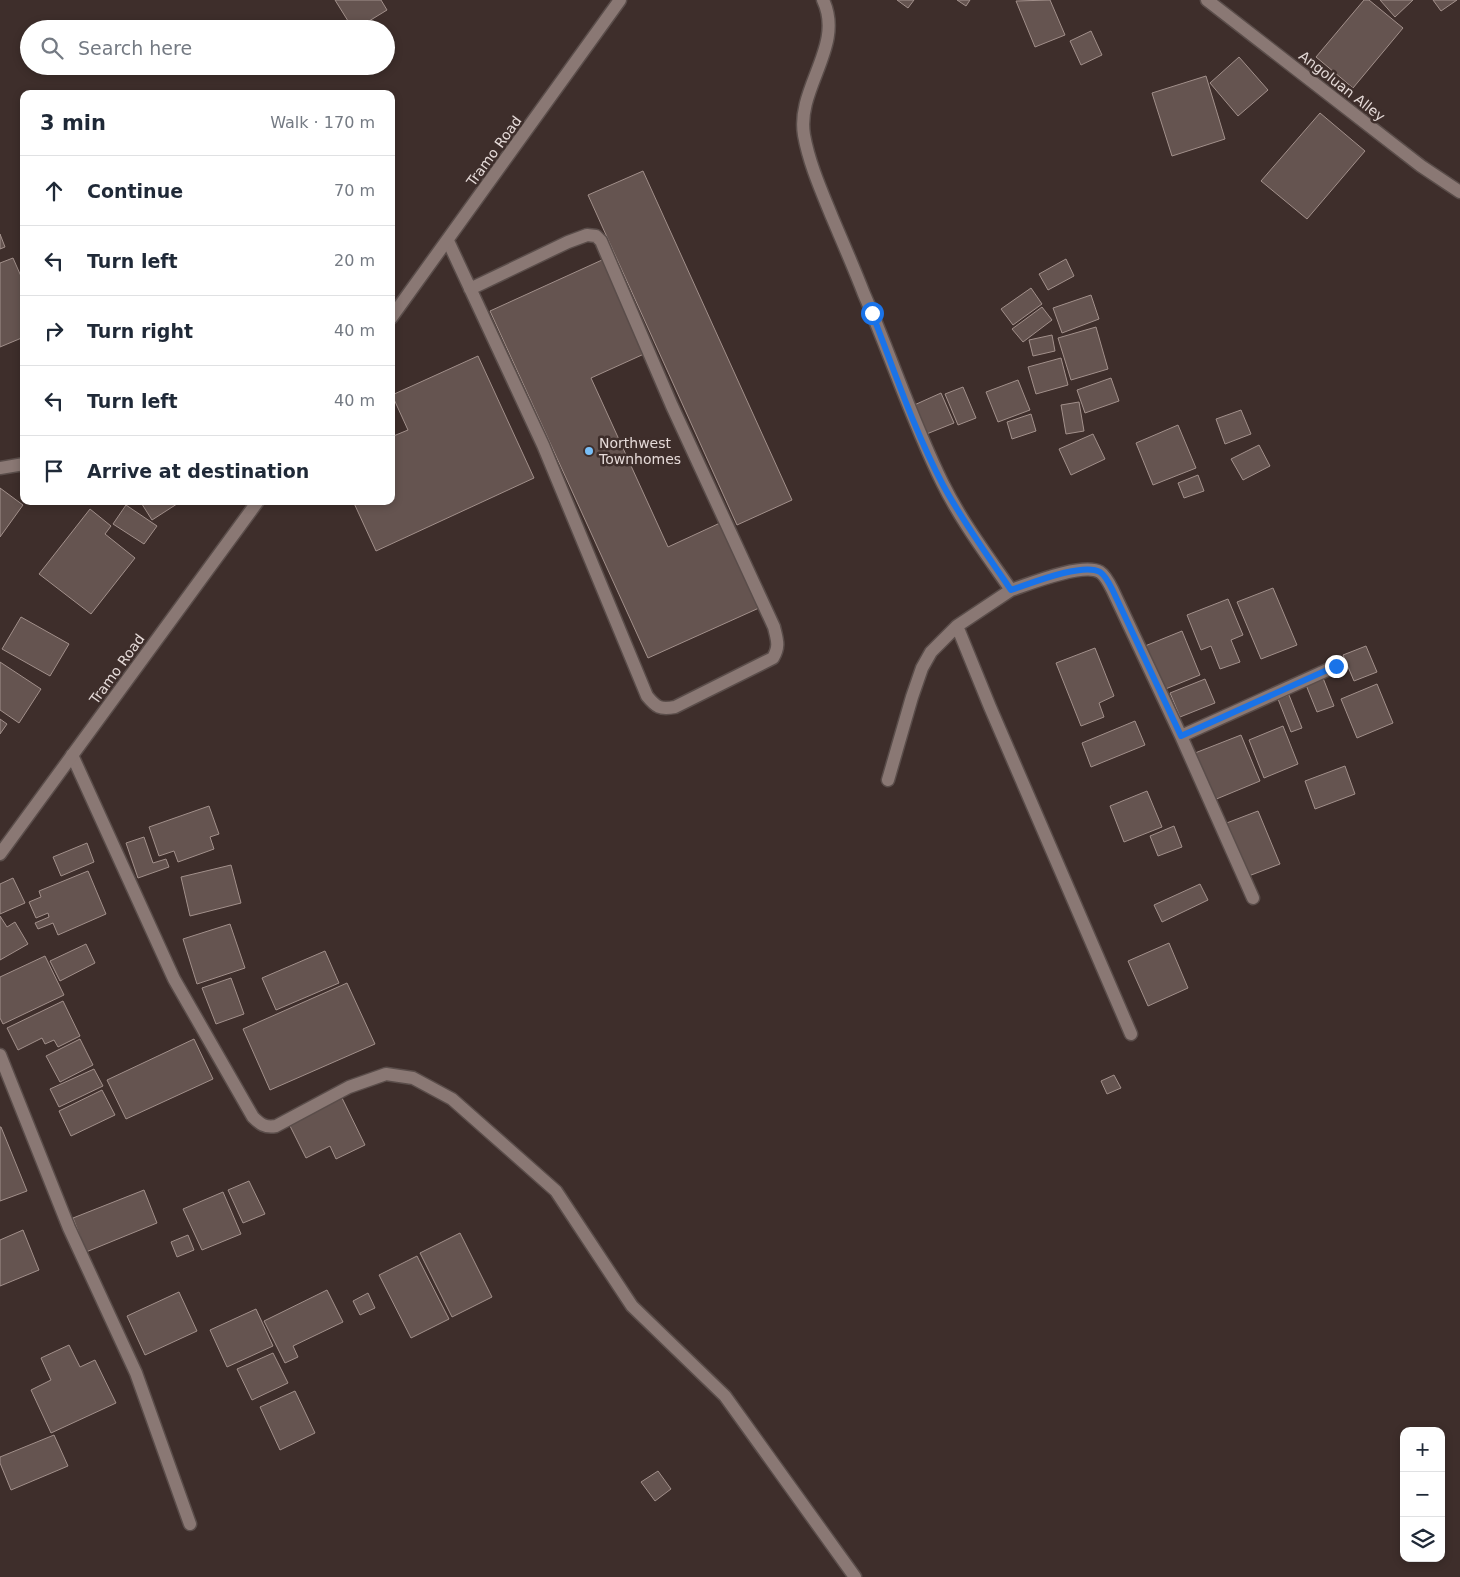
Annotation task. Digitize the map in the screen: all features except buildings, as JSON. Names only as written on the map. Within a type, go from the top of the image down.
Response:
[{"type":"street","name":"Tramo Road","points":[[395,313],[620,0]]},
{"type":"street","points":[[823,0],[827,8],[829,29],[821,63],[806,102],[803,120],[804,134],[817,181],[901,388],[943,484],[965,524],[1011,590]]},
{"type":"street","name":"Angoluan Alley","points":[[1207,0],[1421,166],[1460,192]]},
{"type":"street","points":[[448,241],[470,289],[543,445],[646,696],[655,706],[665,709],[675,708],[772,658],[777,650],[774,627],[672,406],[601,241],[596,236],[587,236],[568,242],[470,289]]},
{"type":"street","points":[[0,468],[20,465]]},
{"type":"street","name":"Tramo Road","points":[[0,854],[253,505]]},
{"type":"street","points":[[888,780],[922,668],[931,652],[957,626],[1011,590],[1058,574],[1083,570],[1101,572],[1113,591],[1181,736],[1253,898]]},
{"type":"street","points":[[957,626],[1130,1034]]},
{"type":"street","points":[[1181,736],[1336,666]]},
{"type":"street","points":[[72,755],[174,979],[253,1117],[261,1125],[276,1126],[349,1087],[386,1074],[413,1078],[452,1099],[556,1191],[632,1306],[726,1396],[855,1577]]},
{"type":"street","points":[[0,1055],[69,1228],[136,1373],[190,1524]]},
{"type":"place","name":"Northwest Townhomes","points":[[589,451]]},
{"type":"route","points":[[872,313],[925,447],[943,484],[965,524],[1011,590],[1058,574],[1083,570],[1101,572],[1113,591],[1181,736],[1336,666]]}]
